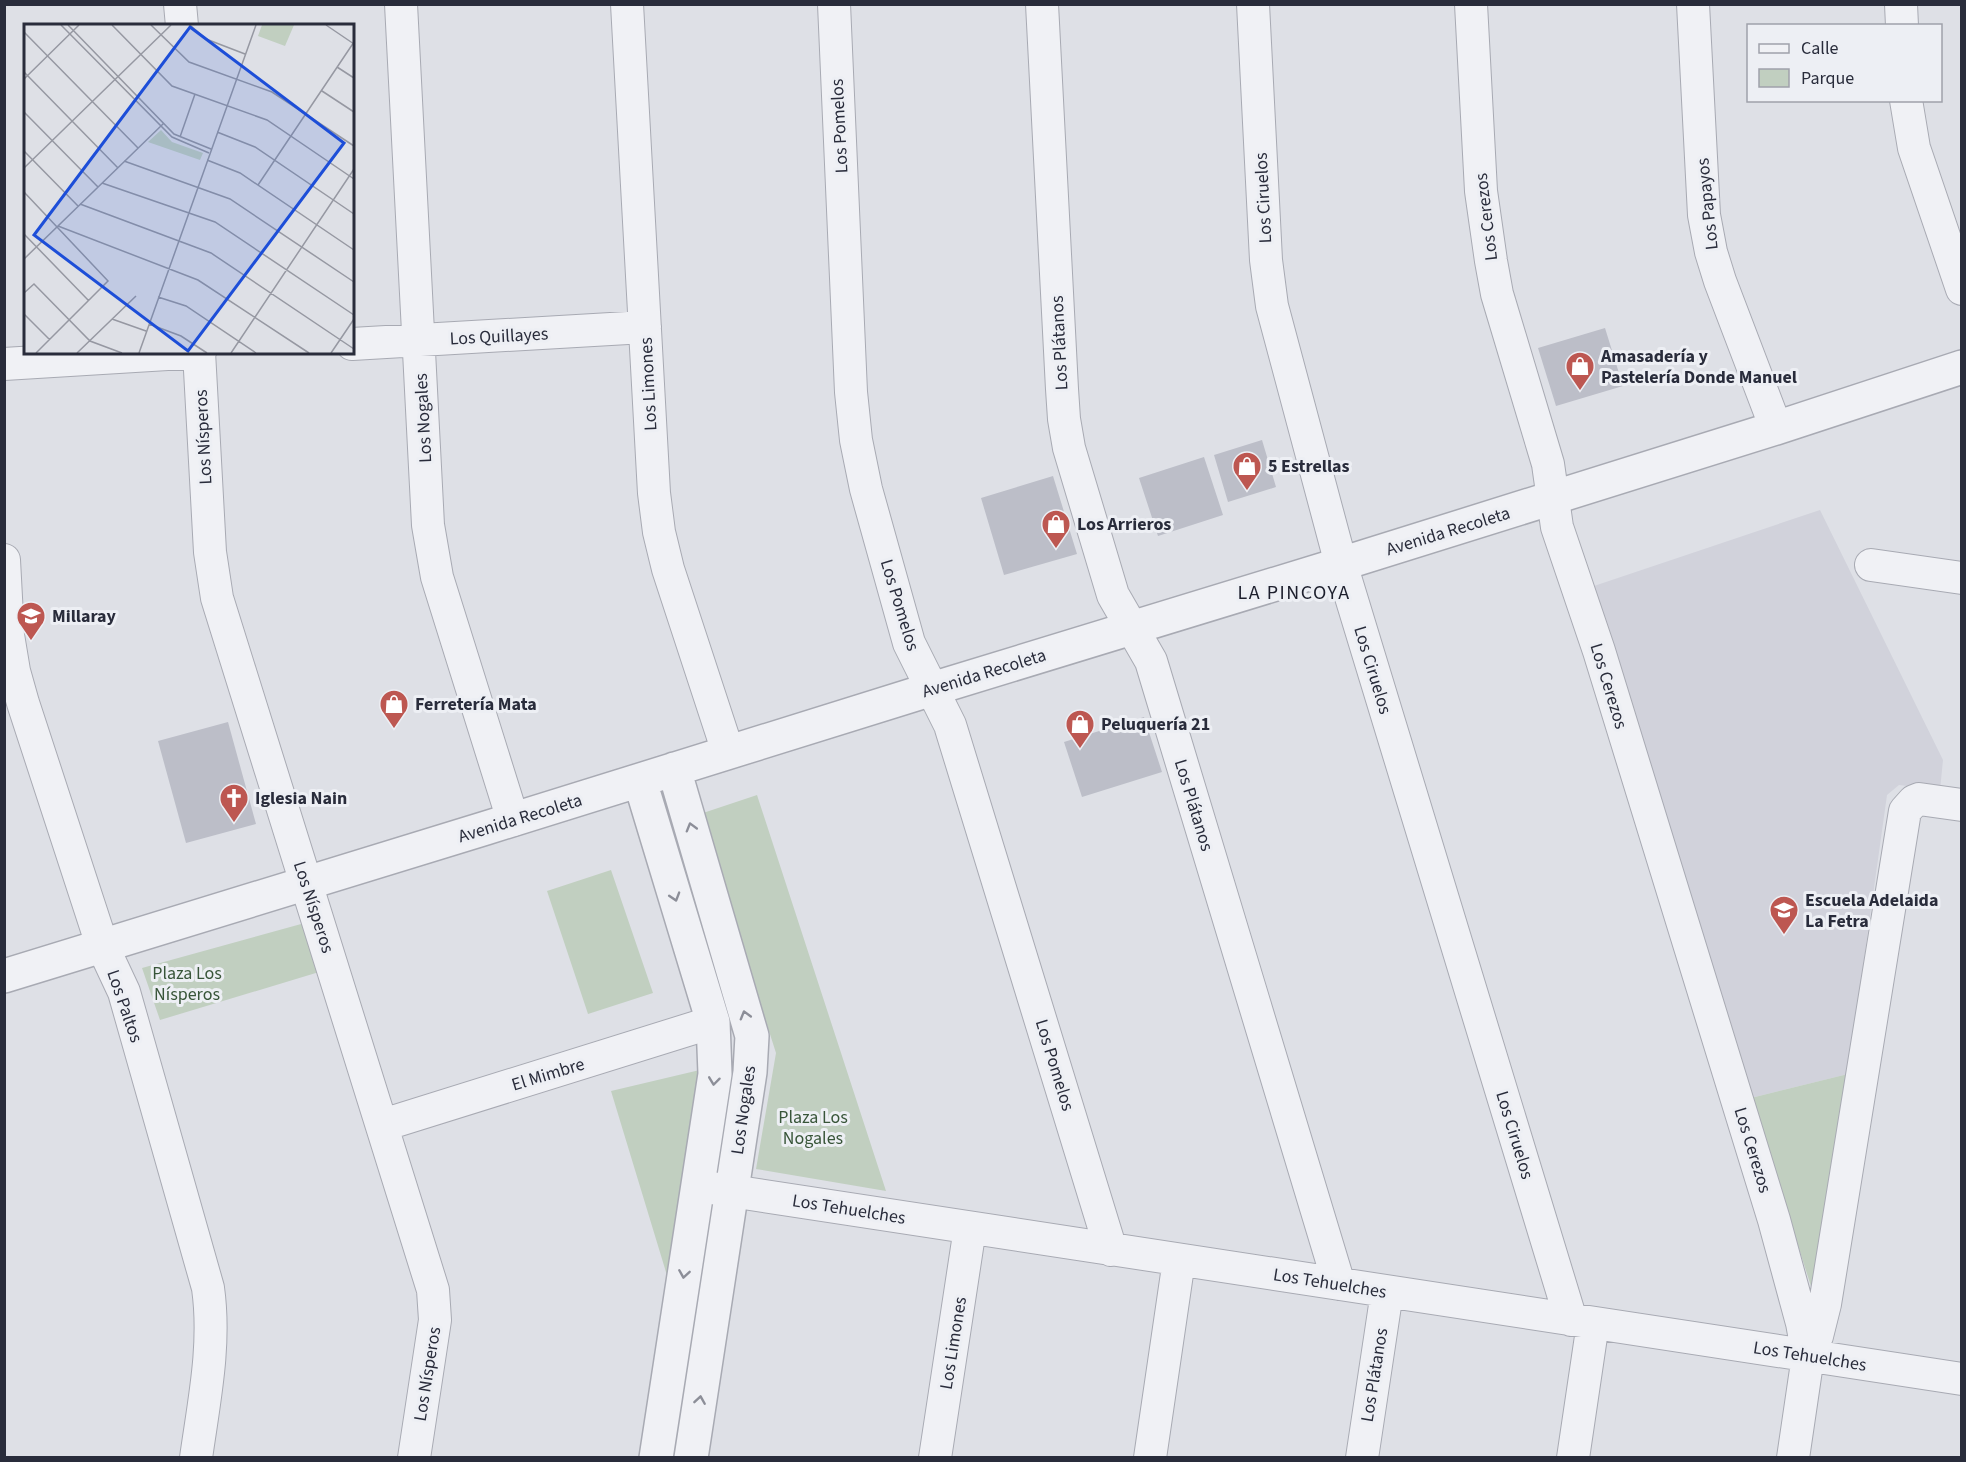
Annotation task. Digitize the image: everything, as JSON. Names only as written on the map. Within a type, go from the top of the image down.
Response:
[{"type":"street","points":[[180,4],[182,24]]},
{"type":"street","name":"Los Nogales","points":[[401,4],[428,525],[437,577],[513,820]]},
{"type":"street","name":"Los Limones","points":[[627,4],[654,493],[659,532],[668,568],[728,752]]},
{"type":"street","name":"Los Pomelos","points":[[834,4],[851,392],[856,440],[866,489],[909,643],[950,725],[1112,1250]]},
{"type":"street","name":"Los Plátanos","points":[[1042,4],[1064,419],[1076,472],[1113,595],[1151,661],[1339,1284]]},
{"type":"street","name":"Los Ciruelos","points":[[1253,4],[1266,260],[1272,306],[1341,564],[1582,1321],[1573,1458]]},
{"type":"street","name":"Los Cerezos","points":[[1471,4],[1481,191],[1491,261],[1506,326],[1548,464],[1557,527],[1599,651],[1774,1220],[1802,1323],[1808,1356]]},
{"type":"street","name":"Los Papayos","points":[[1693,4],[1704,215],[1711,252],[1776,428]]},
{"type":"street","points":[[1901,4],[1902,24]]},
{"type":"street","points":[[1906,102],[1914,148],[1962,290]]},
{"type":"street","name":"Los Quillayes","points":[[354,344],[645,327]]},
{"type":"street","points":[[4,364],[181,354]]},
{"type":"street","name":"Los Nísperos","points":[[199,354],[208,529],[215,587],[223,621],[433,1290],[435,1320],[414,1458]]},
{"type":"street","name":"Avenida Recoleta","points":[[4,976],[1341,564],[1776,428],[1962,367]]},
{"type":"street","name":"Los Paltos","points":[[4,560],[14,671],[102,945],[124,992],[208,1288],[212,1345],[196,1458]]},
{"type":"street","points":[[1871,565],[1962,578]]},
{"type":"street","name":"Los Nogales","points":[[674,770],[752,1035],[750,1072],[691,1458]]},
{"type":"street","name":"Los Nogales","points":[[640,780],[713,1022],[715,1074],[656,1458]]},
{"type":"street","name":"Los Cerezos","points":[[1793,1458],[1808,1356],[1817,1336],[1826,1304],[1905,811],[1914,801],[1925,800],[1962,805]]},
{"type":"street","name":"El Mimbre","points":[[383,1125],[713,1022]]},
{"type":"street","name":"Los Tehuelches","points":[[698,1186],[1962,1379]]},
{"type":"street","name":"Los Limones","points":[[935,1458],[970,1228]]},
{"type":"street","points":[[1150,1458],[1179,1260]]},
{"type":"street","name":"Los Plátanos","points":[[1362,1458],[1387,1292]]},
{"type":"shaded area","name":"Escuela Adelaida La Fetra","points":[[1820,510],[1943,760],[1940,790],[1899,785],[1887,795],[1848,1074],[1751,1098],[1594,586]]},
{"type":"green space","name":"Plaza Los Nogales","points":[[757,795],[886,1191],[756,1169],[776,1053],[700,814]]},
{"type":"green space","points":[[611,870],[653,993],[588,1014],[547,891]]},
{"type":"green space","name":"Plaza Los Nísperos","points":[[312,921],[329,969],[160,1020],[142,968]]},
{"type":"green space","points":[[704,1069],[676,1305],[611,1091]]},
{"type":"green space","points":[[1848,1074],[1816,1302],[1751,1098]]},
{"type":"building","points":[[1605,328],[1623,386],[1556,406],[1538,348]]},
{"type":"building","points":[[1262,440],[1276,487],[1228,502],[1214,455]]},
{"type":"building","points":[[1204,457],[1223,515],[1158,536],[1139,478]]},
{"type":"building","points":[[1053,476],[1077,554],[1004,575],[981,498]]},
{"type":"building","points":[[1144,717],[1162,772],[1082,797],[1064,742]]},
{"type":"building","points":[[228,722],[256,824],[186,843],[158,741]]},
{"type":"place","name":"Amasadería y Pastelería Donde Manuel","points":[[1580,392]]},
{"type":"place","name":"5 Estrellas","points":[[1247,492]]},
{"type":"place","name":"Los Arrieros","points":[[1056,550]]},
{"type":"place","name":"Millaray","points":[[31,642]]},
{"type":"place","name":"Ferretería Mata","points":[[394,730]]},
{"type":"place","name":"Peluquería 21","points":[[1080,750]]},
{"type":"place","name":"Iglesia Nain","points":[[234,824]]},
{"type":"place","name":"Escuela Adelaida La Fetra","points":[[1784,936]]},
{"type":"district","name":"LA PINCOYA","points":[[1294,592]]}]
